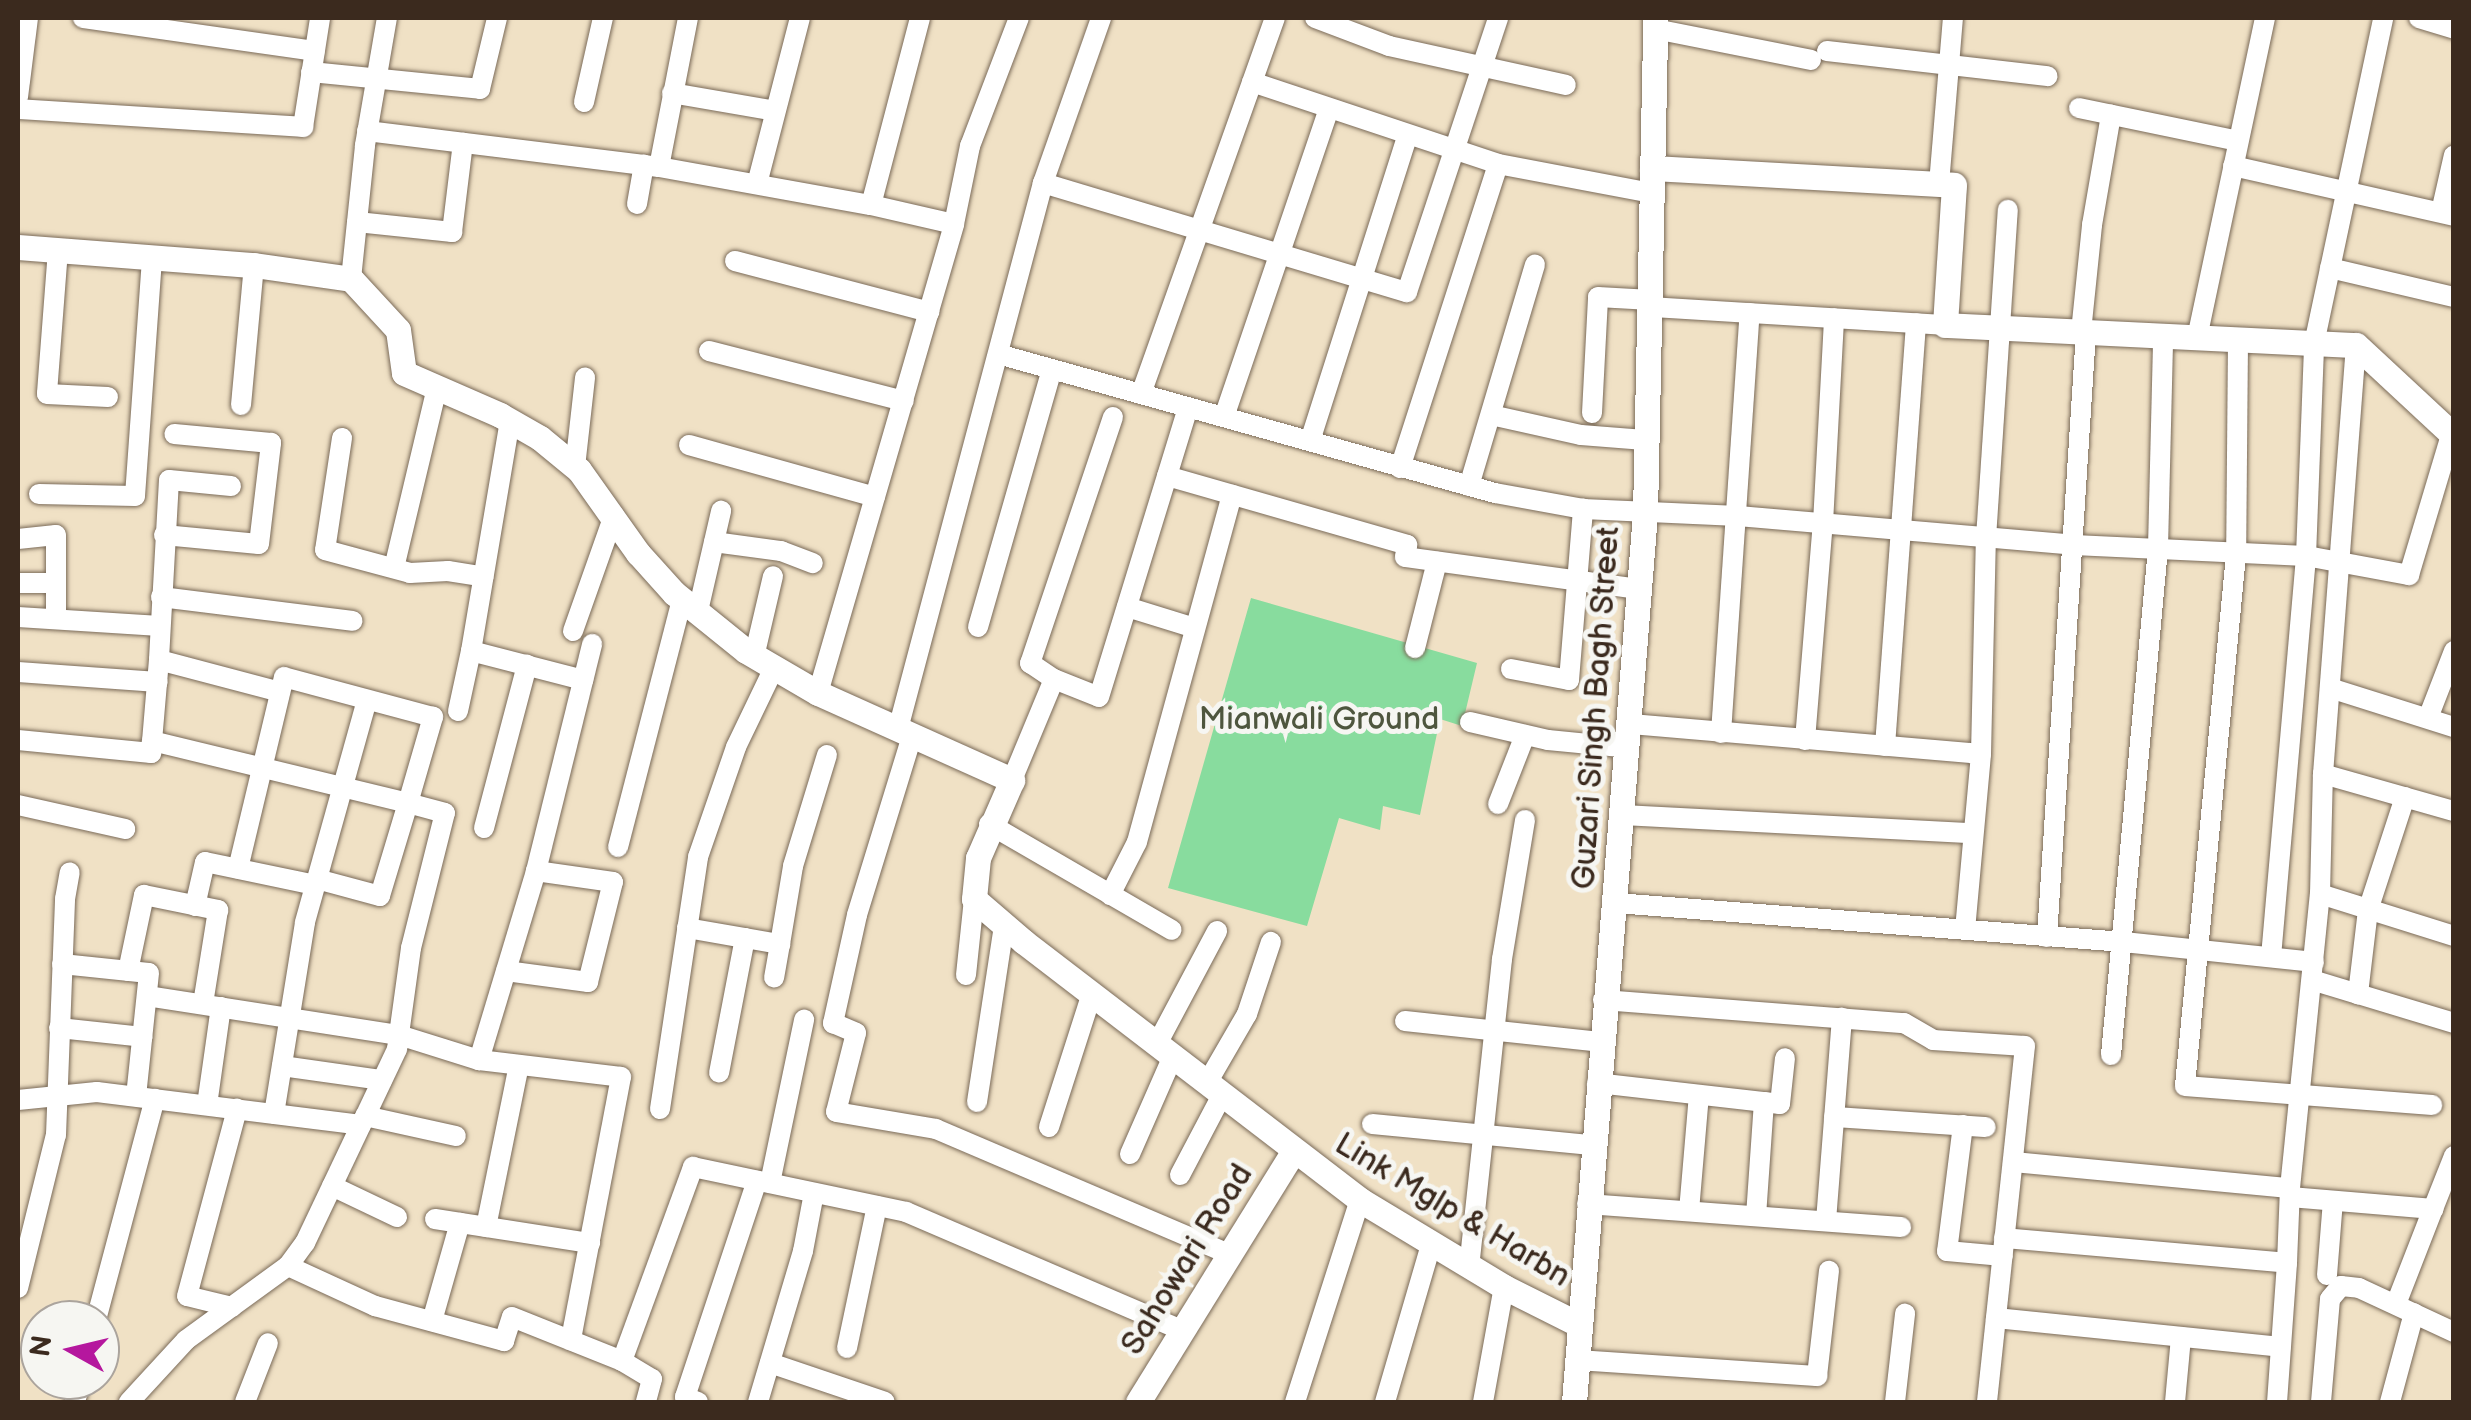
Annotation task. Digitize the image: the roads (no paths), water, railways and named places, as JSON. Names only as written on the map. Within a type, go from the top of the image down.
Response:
[{"type":"street","points":[[18,97],[28,18]]},
{"type":"street","points":[[83,18],[110,19],[313,61],[374,79],[480,89],[497,18]]},
{"type":"street","points":[[18,109],[303,127],[320,18]]},
{"type":"street","points":[[351,278],[374,79],[387,18]]},
{"type":"street","points":[[584,102],[603,18]]},
{"type":"street","points":[[637,204],[672,94],[688,18]]},
{"type":"street","points":[[757,184],[800,18]]},
{"type":"street","points":[[871,204],[920,18]]},
{"type":"street","points":[[818,693],[954,224],[970,146],[1019,18]]},
{"type":"street","points":[[1101,18],[1043,183],[864,889],[833,1023],[856,1033],[836,1112],[936,1129],[1229,1254]]},
{"type":"street","points":[[1141,394],[1275,18]]},
{"type":"street","points":[[1315,18],[1389,46],[1566,85]]},
{"type":"street","points":[[1043,183],[1408,292],[1498,18]]},
{"type":"street","points":[[1938,184],[1953,18]]},
{"type":"street","points":[[2196,338],[2266,18]]},
{"type":"street","points":[[2271,957],[2306,556],[2314,344],[2382,18]]},
{"type":"street","points":[[2419,18],[2454,30]]},
{"type":"street","points":[[1655,23],[1819,56],[2048,76]]},
{"type":"street","name":"Guzari Singh Bagh Street","points":[[1574,1402],[1603,1000],[1616,903],[1630,736],[1644,514],[1655,23]]},
{"type":"street","points":[[1252,82],[1328,111],[1498,164],[1652,180],[1938,184],[1957,188],[1945,325]]},
{"type":"street","points":[[672,94],[770,110]]},
{"type":"street","points":[[2078,108],[2238,141]]},
{"type":"street","points":[[1224,417],[1328,111]]},
{"type":"street","points":[[2047,937],[2092,225],[2111,115]]},
{"type":"street","points":[[367,131],[651,166],[871,204],[954,224]]},
{"type":"street","points":[[1310,441],[1407,137]]},
{"type":"street","points":[[357,222],[452,232],[463,143]]},
{"type":"street","points":[[2233,166],[2447,214],[2454,155]]},
{"type":"street","points":[[1400,468],[1498,164]]},
{"type":"street","points":[[1965,930],[1981,754],[1986,538],[2008,210]]},
{"type":"street","points":[[18,247],[254,265],[351,278],[398,330],[404,373],[510,421],[575,467],[614,515],[638,553],[690,605],[763,663],[818,693],[1012,780]]},
{"type":"street","points":[[58,250],[47,394],[108,397]]},
{"type":"street","points":[[39,494],[136,496],[152,258]]},
{"type":"street","points":[[735,261],[929,312]]},
{"type":"street","points":[[1470,486],[1534,264]]},
{"type":"street","points":[[241,406],[254,265]]},
{"type":"street","points":[[2330,268],[2454,297]]},
{"type":"street","points":[[998,354],[1400,468],[1583,508],[1738,516],[2074,545],[2306,556],[2409,575],[2452,436],[2356,345],[1750,314],[1598,297],[1592,413]]},
{"type":"street","points":[[1721,733],[1750,314]]},
{"type":"street","points":[[1804,740],[1823,523],[1834,318]]},
{"type":"street","points":[[1885,746],[1916,324]]},
{"type":"street","points":[[2111,1055],[2158,548],[2163,337]]},
{"type":"street","points":[[2238,340],[2236,555],[2185,1086],[2432,1104]]},
{"type":"street","points":[[2277,1402],[2298,1094],[2320,894],[2323,774],[2356,345]]},
{"type":"street","points":[[710,351],[904,401]]},
{"type":"street","points":[[978,627],[1052,370]]},
{"type":"street","points":[[575,467],[586,378]]},
{"type":"street","points":[[394,568],[437,388]]},
{"type":"street","points":[[1112,417],[1030,663],[1054,679],[1099,697],[1188,407]]},
{"type":"street","points":[[1490,414],[1581,436],[1645,440]]},
{"type":"street","points":[[458,711],[510,421]]},
{"type":"street","points":[[164,535],[259,544],[271,443],[174,434]]},
{"type":"street","points":[[342,438],[324,550],[394,568],[484,577]]},
{"type":"street","points":[[689,445],[875,498]]},
{"type":"street","points":[[1167,476],[1408,545],[1405,557],[1638,589]]},
{"type":"street","points":[[18,740],[151,753],[169,480],[231,486]]},
{"type":"street","points":[[1110,895],[1137,842],[1232,495]]},
{"type":"street","points":[[1512,669],[1569,680],[1583,508]]},
{"type":"street","points":[[618,847],[721,511]]},
{"type":"street","points":[[573,631],[614,515]]},
{"type":"street","points":[[18,539],[56,534],[56,619]]},
{"type":"street","points":[[714,542],[780,551],[814,563]]},
{"type":"street","points":[[1415,648],[1437,562]]},
{"type":"street","points":[[660,1108],[698,858],[763,663],[773,576]]},
{"type":"street","points":[[18,583],[56,584]]},
{"type":"street","points":[[161,597],[353,621]]},
{"type":"street","points":[[1127,607],[1196,628]]},
{"type":"street","points":[[18,617],[160,626]]},
{"type":"street","points":[[479,1060],[536,871],[592,644]]},
{"type":"street","points":[[471,651],[583,680]]},
{"type":"street","points":[[2428,718],[2454,651]]},
{"type":"street","points":[[159,660],[280,692]]},
{"type":"street","points":[[484,828],[526,665]]},
{"type":"street","points":[[18,672],[158,682]]},
{"type":"street","points":[[194,906],[204,862],[238,869],[316,882],[380,896],[433,718],[284,676],[238,869]]},
{"type":"street","points":[[966,975],[978,858],[1054,679]]},
{"type":"street","points":[[2330,688],[2454,727]]},
{"type":"street","points":[[274,1114],[316,882],[367,700]]},
{"type":"street","points":[[1470,722],[1525,734],[1721,733],[1981,754]]},
{"type":"street","points":[[1498,804],[1525,734]]},
{"type":"street","points":[[129,1402],[186,1340],[288,1266],[305,1244],[382,1080],[398,1035],[411,948],[446,813],[152,741]]},
{"type":"street","points":[[774,978],[793,866],[827,755]]},
{"type":"street","points":[[2323,774],[2454,811]]},
{"type":"street","points":[[2358,994],[2368,910],[2405,798]]},
{"type":"street","points":[[18,805],[125,829]]},
{"type":"street","points":[[1623,815],[1972,833]]},
{"type":"street","points":[[1470,1268],[1496,1030],[1525,820]]},
{"type":"street","points":[[990,824],[1172,930]]},
{"type":"street","points":[[506,971],[588,982],[613,882],[536,871]]},
{"type":"street","points":[[18,1288],[56,1135],[62,964],[70,872]]},
{"type":"street","points":[[2320,894],[2454,936]]},
{"type":"street","points":[[128,971],[144,896],[218,910],[208,1105]]},
{"type":"street","name":"Link Mglp & Harbn","points":[[974,898],[1091,996],[1360,1200],[1470,1268],[1578,1324]]},
{"type":"street","points":[[1616,903],[2271,957],[2313,971],[2358,994],[2454,1023]]},
{"type":"street","points":[[977,1102],[1004,925]]},
{"type":"street","points":[[687,928],[780,944]]},
{"type":"street","points":[[1130,1154],[1165,1050],[1217,931]]},
{"type":"street","points":[[719,1073],[745,938]]},
{"type":"street","points":[[1180,1174],[1247,1014],[1271,942]]},
{"type":"street","points":[[62,964],[150,973],[142,1037],[146,1098],[101,1300]]},
{"type":"street","points":[[147,996],[398,1035],[479,1060],[622,1077],[571,1340]]},
{"type":"street","points":[[1049,1127],[1091,996]]},
{"type":"street","points":[[1603,1000],[1904,1023],[1933,1040],[2025,1046],[1987,1402]]},
{"type":"street","points":[[1826,1222],[1842,1018]]},
{"type":"street","points":[[698,1402],[685,1396],[764,1182],[804,1020]]},
{"type":"street","points":[[1404,1021],[1600,1042]]},
{"type":"street","points":[[59,1028],[142,1037]]},
{"type":"street","points":[[1596,1084],[1780,1104],[1785,1058]]},
{"type":"street","points":[[486,1227],[519,1064]]},
{"type":"street","points":[[282,1066],[382,1080]]},
{"type":"street","points":[[18,1100],[97,1092],[274,1114],[363,1120],[456,1136]]},
{"type":"street","points":[[1689,1212],[1699,1095]]},
{"type":"street","points":[[1756,1216],[1764,1102]]},
{"type":"street","points":[[232,1307],[187,1296],[236,1109]]},
{"type":"street","points":[[1834,1117],[1986,1127]]},
{"type":"street","points":[[1372,1124],[1592,1145]]},
{"type":"street","points":[[1963,1125],[1947,1251],[2004,1247],[2287,1263]]},
{"type":"street","name":"Sahowari Road","points":[[1138,1402],[1293,1152]]},
{"type":"street","points":[[2390,1402],[2405,1308],[2433,1209],[2454,1156]]},
{"type":"street","points":[[2013,1162],[2290,1192],[2332,1201],[2433,1209]]},
{"type":"street","points":[[622,1361],[693,1167],[906,1212],[1182,1330]]},
{"type":"street","points":[[332,1186],[397,1217]]},
{"type":"street","points":[[758,1402],[803,1251],[814,1192]]},
{"type":"street","points":[[1295,1402],[1360,1200]]},
{"type":"street","points":[[2327,1275],[2332,1201]]},
{"type":"street","points":[[1587,1204],[1901,1227]]},
{"type":"street","points":[[847,1348],[877,1206]]},
{"type":"street","points":[[434,1220],[590,1243]]},
{"type":"street","points":[[432,1322],[460,1223]]},
{"type":"street","points":[[1384,1402],[1431,1245]]},
{"type":"street","points":[[288,1266],[375,1306],[504,1340],[512,1317],[622,1361],[652,1379],[646,1402]]},
{"type":"street","points":[[1576,1360],[1817,1376],[1829,1271]]},
{"type":"street","points":[[2321,1402],[2330,1299],[2340,1286],[2359,1288],[2454,1332]]},
{"type":"street","points":[[1484,1402],[1504,1287]]},
{"type":"street","points":[[1896,1402],[1905,1314]]},
{"type":"street","points":[[1996,1318],[2281,1347]]},
{"type":"street","points":[[2176,1402],[2181,1337]]},
{"type":"street","points":[[246,1402],[268,1343]]},
{"type":"street","points":[[770,1362],[885,1402]]},
{"type":"park label","name":"Mianwali Ground","points":[[1319,720]]}]
